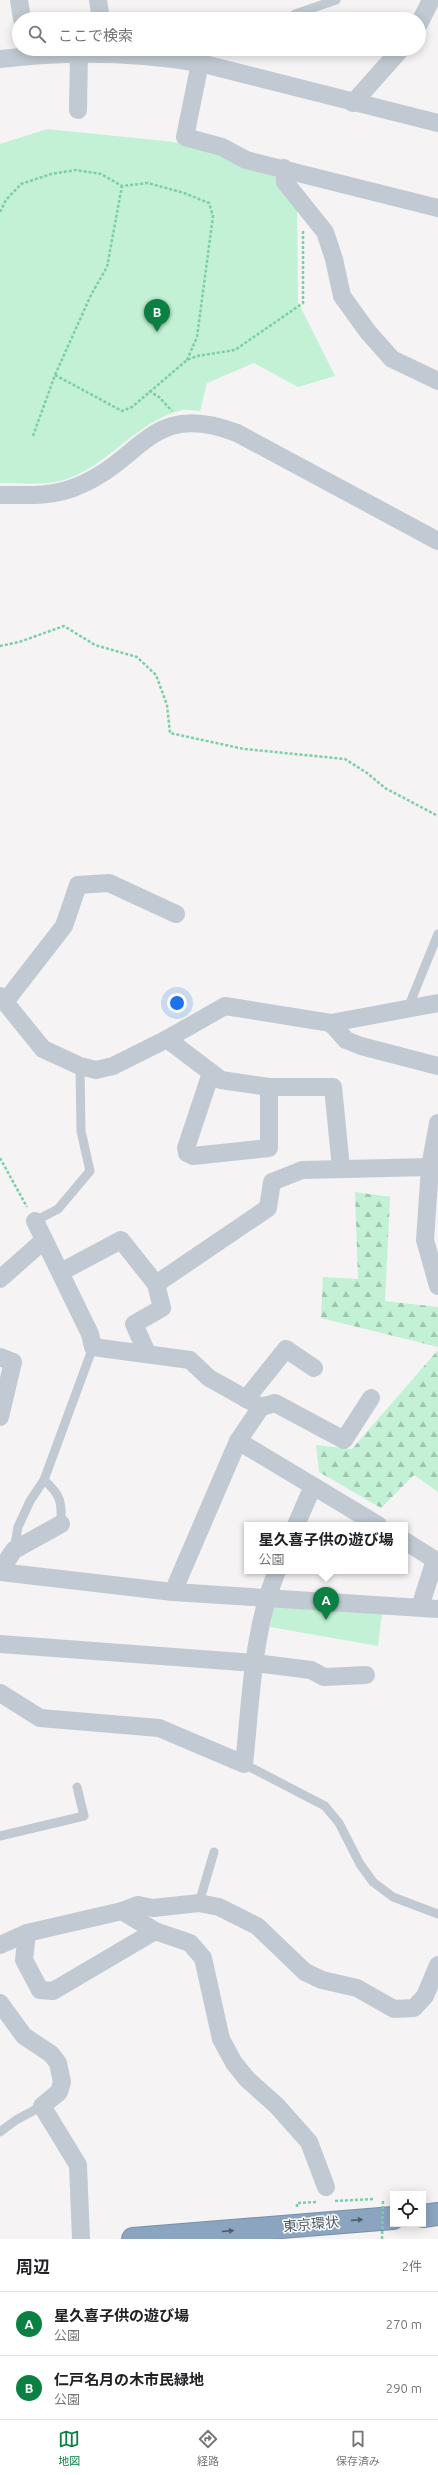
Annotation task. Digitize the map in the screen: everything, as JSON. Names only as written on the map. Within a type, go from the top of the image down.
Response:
[{"type":"highway","points":[[426,2216],[438,2214]]},
{"type":"highway","name":"東京環状","points":[[133,2239],[390,2218]]},
{"type":"street","points":[[18,0],[21,12]]},
{"type":"street","points":[[98,0],[100,12]]},
{"type":"street","points":[[425,12],[431,0]]},
{"type":"street","points":[[0,59],[12,56]]},
{"type":"street","points":[[78,110],[79,56]]},
{"type":"street","points":[[160,56],[200,63],[353,103],[438,123]]},
{"type":"street","points":[[353,103],[395,56]]},
{"type":"street","points":[[200,63],[185,137],[222,146],[246,160],[284,168],[438,208]]},
{"type":"street","points":[[284,168],[285,182],[325,232],[334,259],[342,296],[368,332],[392,359],[438,380]]},
{"type":"street","points":[[0,495],[55,493],[77,487],[97,477],[151,434],[168,426],[181,424],[208,424],[237,433],[438,541]]},
{"type":"street","points":[[176,914],[109,883],[78,885],[64,926],[3,999],[43,1049],[80,1066],[96,1070],[112,1066],[167,1039],[225,1006],[331,1023],[438,1003]]},
{"type":"street","points":[[331,1023],[346,1040],[361,1046],[438,1066]]},
{"type":"street","points":[[167,1039],[221,1080],[269,1087],[333,1087],[341,1168]]},
{"type":"street","points":[[211,1073],[186,1148],[187,1153],[193,1156],[269,1148],[269,1087]]},
{"type":"street","points":[[438,1129],[430,1168],[425,1240],[438,1286]]},
{"type":"street","points":[[156,1284],[268,1208],[272,1182],[302,1170],[341,1168],[430,1168]]},
{"type":"street","points":[[35,1221],[43,1242],[61,1272],[90,1334],[93,1347],[119,1352],[147,1353],[190,1360],[209,1378],[254,1403],[275,1403],[344,1440],[371,1398]]},
{"type":"street","points":[[61,1272],[121,1240],[156,1284],[162,1308],[134,1324],[147,1353]]},
{"type":"street","points":[[0,1279],[43,1242]]},
{"type":"street","points":[[173,1592],[254,1403],[286,1349],[314,1368]]},
{"type":"street","points":[[0,1357],[13,1362],[0,1417]]},
{"type":"street","points":[[238,1441],[373,1522]]},
{"type":"street","points":[[297,1522],[312,1486]]},
{"type":"street","points":[[61,1524],[14,1550],[0,1572],[173,1592],[438,1609]]},
{"type":"street","points":[[408,1543],[435,1560],[420,1608]]},
{"type":"street","points":[[0,1692],[40,1718],[159,1728],[244,1764],[255,1663],[266,1597],[276,1574]]},
{"type":"street","points":[[0,1644],[255,1663],[311,1670],[324,1677],[366,1675]]},
{"type":"street","points":[[0,1944],[27,1933],[122,1911],[138,1905],[152,1908],[199,1903],[219,1907],[258,1926],[305,1972],[322,1980],[357,1988],[394,2009],[414,2008],[425,1996],[438,1965]]},
{"type":"street","points":[[122,1911],[155,1931],[190,1943],[203,1958],[221,2039],[234,2063],[247,2079],[277,2106],[309,2142],[326,2187]]},
{"type":"street","points":[[27,1933],[24,1960],[40,1990],[53,1991],[155,1931]]},
{"type":"street","points":[[0,2003],[24,2036],[51,2054],[58,2063],[62,2082],[59,2092],[42,2106],[78,2165],[81,2239]]},
{"type":"lane","points":[[301,12],[336,0]]},
{"type":"lane","points":[[408,1008],[438,934]]},
{"type":"lane","points":[[35,1221],[58,1209],[90,1171],[81,1131],[80,1066]]},
{"type":"lane","points":[[14,1550],[18,1527],[30,1501],[44,1480],[93,1347]]},
{"type":"lane","points":[[44,1480],[58,1492],[62,1507],[61,1524]]},
{"type":"lane","points":[[244,1764],[325,1806],[339,1823],[360,1864],[373,1882],[393,1897],[438,1914]]},
{"type":"lane","points":[[0,1836],[84,1816],[77,1787]]},
{"type":"lane","points":[[199,1903],[214,1852]]},
{"type":"lane","points":[[0,2132],[16,2120],[42,2106]]},
{"type":"path","points":[[0,212],[6,200],[21,184],[51,174],[76,170],[101,174],[122,186],[148,183],[184,192],[209,203],[213,216],[197,337],[188,360]]},
{"type":"path","points":[[33,436],[55,375],[91,294],[107,267],[122,186]]},
{"type":"path","points":[[55,375],[122,411],[132,407],[149,391],[188,360],[197,356],[235,350],[303,303],[303,204]]},
{"type":"path","points":[[149,391],[159,397],[177,416],[181,424]]},
{"type":"path","points":[[0,646],[19,642],[64,626],[95,645],[137,657],[156,675],[167,705],[170,733],[244,749],[345,759],[385,788],[438,816]]},
{"type":"path","points":[[0,1158],[35,1221]]},
{"type":"path","points":[[382,2239],[383,2199]]},
{"type":"green space","points":[[47,129],[174,142],[224,155],[273,175],[297,205],[298,302],[335,376],[298,387],[254,363],[207,383],[200,411],[182,410],[151,423],[97,463],[82,472],[67,479],[51,483],[0,483],[0,144]]},
{"type":"green space","points":[[355,1192],[390,1197],[385,1301],[438,1307],[438,1347],[321,1318],[323,1277],[358,1279]]},
{"type":"green space","points":[[438,1350],[438,1492],[414,1475],[381,1508],[319,1472],[316,1445],[352,1449]]},
{"type":"green space","points":[[275,1603],[382,1614],[378,1646],[270,1627]]},
{"type":"place","name":"仁戸名月の木市民緑地","points":[[157,332]]},
{"type":"place","name":"星久喜子供の遊び場","points":[[326,1620]]}]
